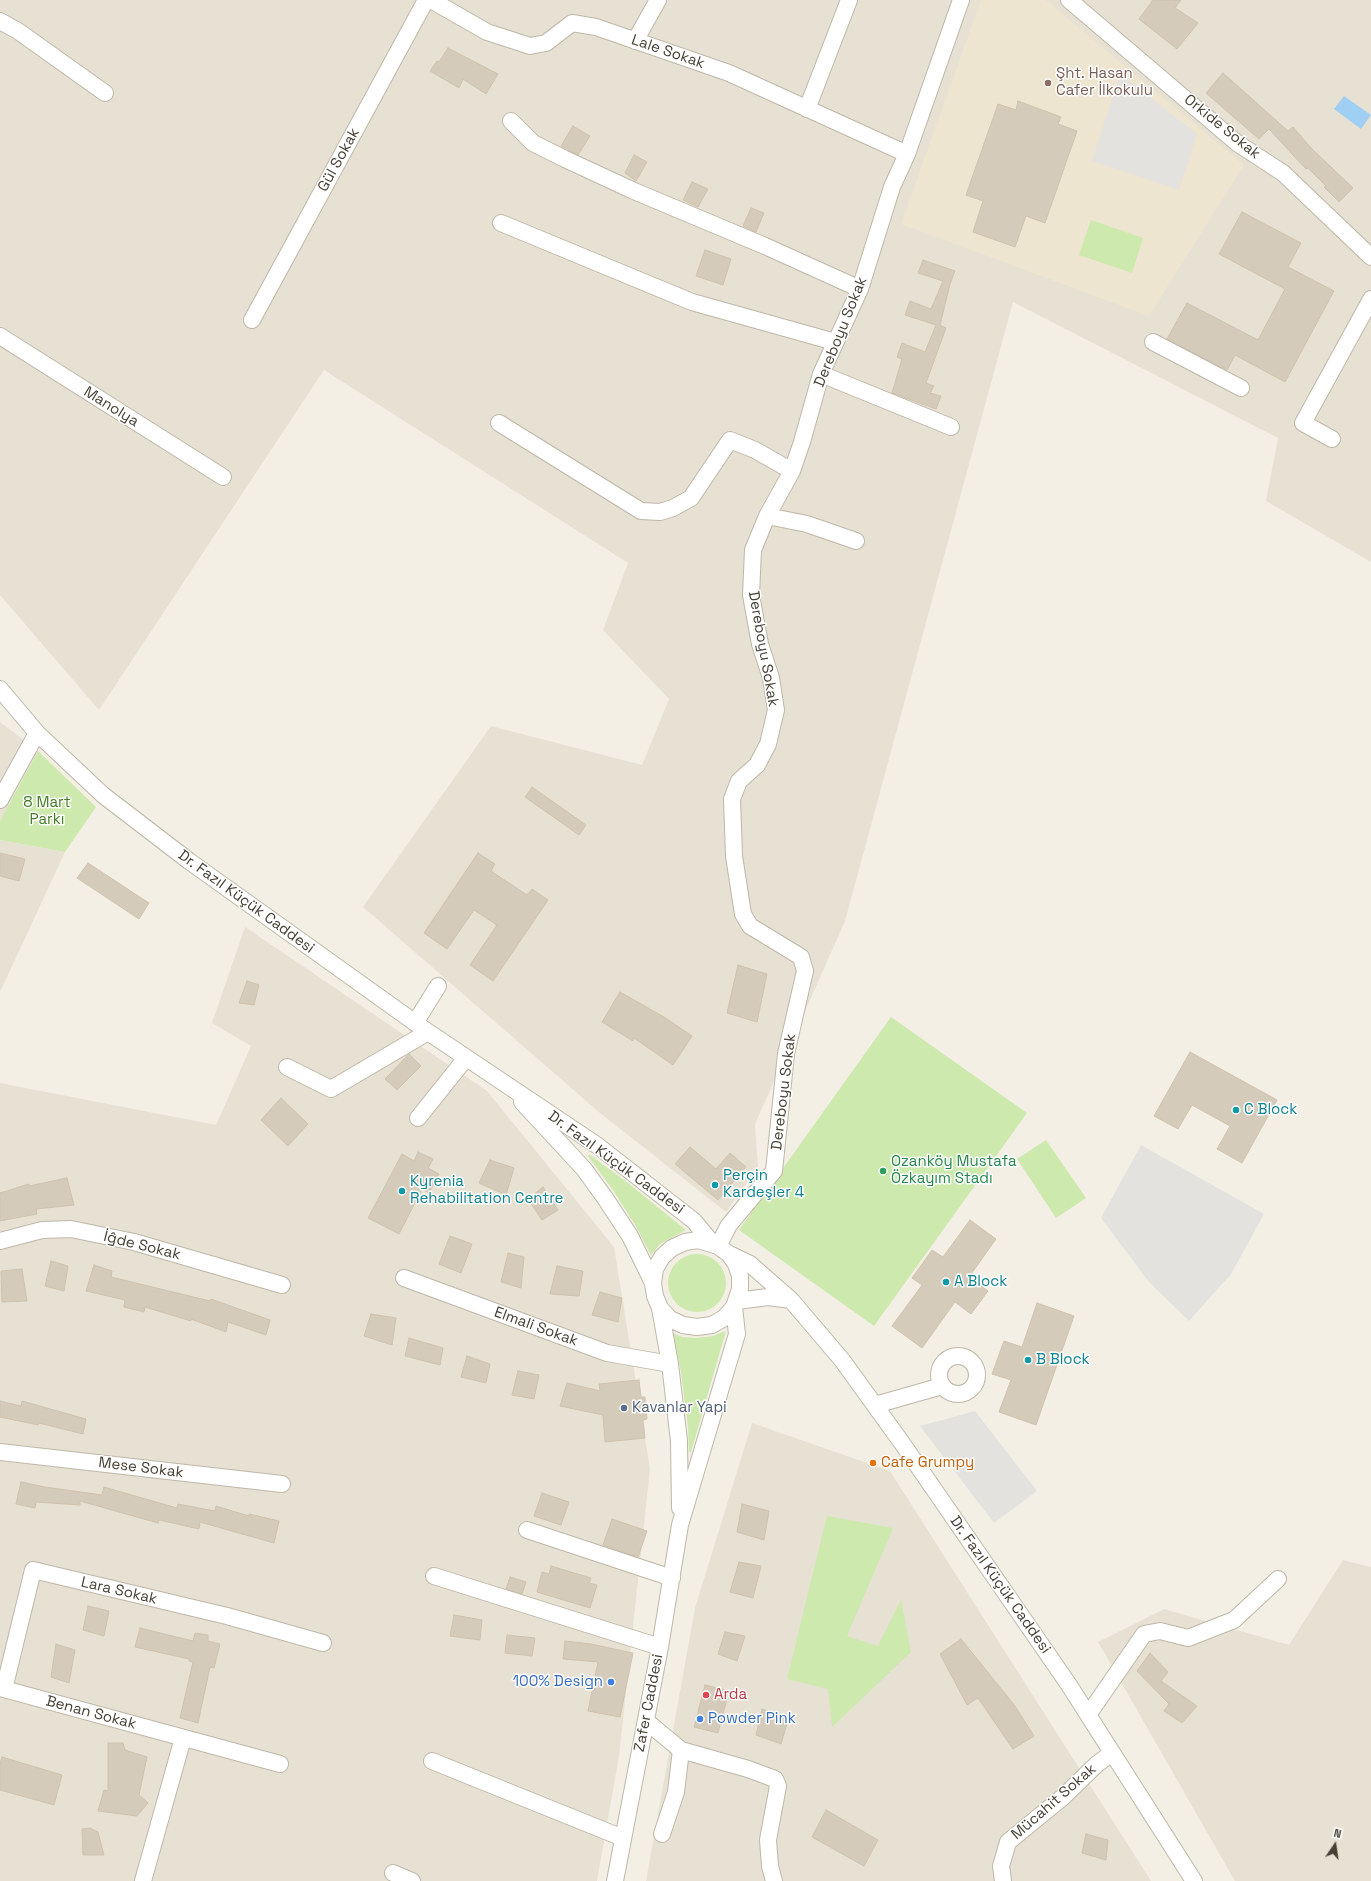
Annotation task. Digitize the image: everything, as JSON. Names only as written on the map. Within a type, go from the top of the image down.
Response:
[{"type":"street","name":"Gül Sokak","points":[[252,320],[426,0]]},
{"type":"street","name":"Lale Sokak","points":[[431,0],[487,32],[530,46],[546,43],[572,23],[596,27],[729,73],[907,154]]},
{"type":"street","points":[[635,41],[658,0]]},
{"type":"street","points":[[807,109],[849,0]]},
{"type":"street","name":"Dereboyu Sokak","points":[[719,1247],[729,1224],[774,1171],[786,1054],[805,971],[801,957],[750,926],[743,914],[734,856],[732,799],[739,781],[757,765],[768,744],[776,710],[771,678],[760,644],[751,594],[753,550],[767,516],[792,471],[802,442],[821,374],[860,289],[892,187],[907,154],[961,0]]},
{"type":"street","name":"Orkide Sokak","points":[[1069,0],[1237,143],[1283,173],[1371,257]]},
{"type":"street","points":[[0,21],[18,31],[105,93]]},
{"type":"street","points":[[511,121],[533,143],[565,160],[634,191],[765,246],[860,289]]},
{"type":"street","points":[[501,223],[692,302],[835,342]]},
{"type":"street","points":[[1332,439],[1303,423],[1371,299]]},
{"type":"street","name":"Manolya","points":[[0,336],[223,477]]},
{"type":"street","points":[[1153,342],[1241,388]]},
{"type":"street","points":[[821,374],[951,427]]},
{"type":"street","points":[[499,424],[641,511],[660,512],[673,508],[690,498],[730,440],[755,450],[792,471]]},
{"type":"street","points":[[767,516],[807,524],[856,541]]},
{"type":"street","name":"Dr. Fazıl Küçük Caddesi","points":[[0,689],[37,733],[103,795],[189,861],[415,1023],[604,1150],[694,1221],[719,1247],[750,1264],[791,1300],[842,1360],[875,1405],[1088,1715],[1194,1881]]},
{"type":"street","points":[[0,800],[37,733]]},
{"type":"street","points":[[415,1023],[438,986]]},
{"type":"street","points":[[287,1067],[331,1089],[428,1032]]},
{"type":"street","points":[[418,1118],[466,1058]]},
{"type":"street","name":"Dr. Fazıl Küçük Caddesi","points":[[513,1090],[537,1119],[584,1169],[630,1236],[653,1283]]},
{"type":"street","name":"İĝde Sokak","points":[[0,1241],[42,1230],[71,1229],[134,1242],[282,1285]]},
{"type":"street","points":[[698,1240],[719,1247],[736,1264],[740,1276],[740,1289],[735,1304],[724,1318],[712,1325],[697,1328],[683,1325],[670,1319],[660,1308],[655,1296],[653,1283],[655,1269],[662,1257],[672,1248],[684,1242],[698,1240]]},
{"type":"street","name":"Elmali Sokak","points":[[404,1278],[607,1353],[670,1364]]},
{"type":"street","points":[[735,1304],[768,1298],[791,1300]]},
{"type":"street","name":"Zafer Caddesi","points":[[615,1881],[660,1647],[680,1525],[737,1334],[735,1304]]},
{"type":"street","name":"Zafer Caddesi","points":[[660,1308],[670,1364],[679,1442],[680,1525]]},
{"type":"street","points":[[875,1405],[942,1386]]},
{"type":"street","name":"Mese Sokak","points":[[0,1452],[282,1484]]},
{"type":"street","points":[[527,1530],[672,1578]]},
{"type":"street","name":"Lara Sokak","points":[[2,1688],[33,1570],[227,1616],[323,1643]]},
{"type":"street","points":[[434,1576],[660,1647]]},
{"type":"street","points":[[1088,1715],[1144,1634],[1160,1631],[1188,1638],[1234,1620],[1278,1580]]},
{"type":"street","name":"Benan Sokak","points":[[2,1688],[280,1764]]},
{"type":"street","points":[[646,1721],[681,1750],[748,1769],[775,1779],[778,1786],[768,1840],[770,1866],[774,1881]]},
{"type":"street","points":[[143,1881],[183,1738]]},
{"type":"street","points":[[662,1834],[676,1792],[681,1750]]},
{"type":"street","name":"Mücahit Sokak","points":[[1003,1881],[1001,1866],[1008,1842],[1063,1797],[1097,1764],[1112,1753]]},
{"type":"street","points":[[432,1761],[623,1838]]},
{"type":"street","points":[[393,1873],[412,1881]]},
{"type":"shaded area","points":[[0,0],[1371,0],[1371,562],[1266,501],[1278,438],[1013,302],[845,921],[755,1124],[758,1167],[726,1212],[600,1113],[363,907],[491,726],[642,765],[669,699],[603,630],[628,563],[324,370],[99,710],[0,595]]},
{"type":"shaded area","name":"Şht. Hasan Cafer İlkokulu","points":[[981,0],[1046,0],[1244,165],[1149,316],[901,224]]},
{"type":"shaded area","points":[[1120,74],[1197,134],[1179,190],[1092,161]]},
{"type":"shaded area","points":[[0,722],[38,751],[0,821]]},
{"type":"shaded area","points":[[0,840],[65,852],[0,992]]},
{"type":"shaded area","points":[[245,927],[487,1091],[614,1247],[650,1469],[619,1756],[597,1881],[0,1881],[0,1083],[216,1125],[251,1046],[212,1023]]},
{"type":"shaded area","points":[[1141,1145],[1264,1214],[1231,1274],[1189,1321],[1149,1282],[1101,1218]]},
{"type":"shaded area","points":[[975,1411],[1037,1491],[994,1523],[920,1426]]},
{"type":"shaded area","points":[[752,1423],[890,1471],[1151,1881],[646,1881],[695,1608]]},
{"type":"shaded area","points":[[1343,1560],[1371,1567],[1371,1881],[1235,1881],[1098,1642],[1164,1609],[1289,1645]]},
{"type":"green space","points":[[1091,220],[1143,238],[1132,273],[1079,255]]},
{"type":"green space","name":"8 Mart Parkı","points":[[38,751],[96,807],[65,852],[0,840],[0,821]]},
{"type":"green space","name":"Ozanköy Mustafa Özkayım Stadı","points":[[891,1017],[1027,1113],[874,1326],[739,1230]]},
{"type":"green space","points":[[1046,1140],[1086,1198],[1056,1218],[1017,1159]]},
{"type":"green space","points":[[589,1154],[628,1183],[686,1230],[660,1244],[651,1255],[634,1223],[613,1190],[588,1156]]},
{"type":"green space","points":[[697,1254],[708,1256],[721,1267],[724,1272],[726,1283],[724,1294],[713,1307],[708,1310],[697,1312],[686,1310],[673,1299],[670,1294],[668,1283],[670,1272],[681,1259],[686,1256]]},
{"type":"green space","points":[[726,1331],[691,1452],[689,1452],[688,1427],[681,1372],[673,1333],[682,1337],[696,1338],[713,1336]]},
{"type":"green space","points":[[827,1516],[893,1528],[847,1636],[878,1646],[901,1600],[911,1652],[832,1727],[828,1689],[787,1679]]},
{"type":"water","points":[[1344,96],[1371,115],[1361,129],[1334,109]]},
{"type":"building","points":[[1153,0],[1181,0],[1175,8],[1198,23],[1177,49],[1139,19]]},
{"type":"building","points":[[448,48],[498,74],[486,94],[463,79],[459,88],[430,71],[437,61],[439,62]]},
{"type":"building","points":[[1223,73],[1288,131],[1293,127],[1311,148],[1353,188],[1339,202],[1324,187],[1326,186],[1308,168],[1306,169],[1269,129],[1259,139],[1206,93]]},
{"type":"building","name":"Şht. Hasan Cafer İlkokulu","points":[[1018,101],[1061,117],[1058,124],[1077,131],[1045,223],[1026,216],[1015,247],[973,232],[983,201],[966,195],[998,104],[1016,110]]},
{"type":"building","points":[[573,126],[590,136],[578,155],[561,146]]},
{"type":"building","points":[[634,155],[647,162],[636,181],[625,173]]},
{"type":"building","points":[[692,182],[708,189],[698,207],[683,200]]},
{"type":"building","points":[[751,208],[764,213],[756,232],[743,226]]},
{"type":"building","points":[[1242,212],[1301,243],[1288,267],[1334,291],[1285,382],[1235,355],[1227,370],[1167,339],[1187,303],[1258,340],[1285,289],[1219,254]]},
{"type":"building","points":[[705,250],[731,259],[723,285],[696,276]]},
{"type":"building","points":[[923,260],[955,271],[950,284],[940,325],[946,328],[926,383],[934,386],[930,393],[941,396],[936,409],[892,393],[902,359],[897,357],[902,343],[925,352],[936,325],[905,315],[910,301],[931,309],[943,281],[918,273]]},
{"type":"building","points":[[532,787],[586,825],[579,835],[525,797]]},
{"type":"building","points":[[0,853],[25,859],[19,881],[0,876]]},
{"type":"building","points":[[478,853],[495,864],[491,871],[527,895],[532,889],[548,900],[493,981],[470,965],[497,925],[474,910],[447,949],[424,933]]},
{"type":"building","points":[[88,863],[149,903],[139,919],[77,878]]},
{"type":"building","points":[[738,965],[767,974],[757,1022],[727,1013]]},
{"type":"building","points":[[247,981],[259,985],[254,1005],[239,1003]]},
{"type":"building","points":[[620,992],[664,1017],[692,1036],[673,1065],[634,1038],[633,1041],[602,1022]]},
{"type":"building","name":"C Block","points":[[1190,1052],[1277,1100],[1242,1163],[1217,1149],[1230,1126],[1192,1105],[1178,1129],[1154,1116]]},
{"type":"building","points":[[409,1054],[421,1066],[397,1090],[385,1079]]},
{"type":"building","points":[[281,1098],[308,1124],[288,1146],[261,1120]]},
{"type":"building","name":"Perçin Kardeşler 4","points":[[690,1147],[716,1169],[730,1153],[746,1167],[718,1200],[675,1164]]},
{"type":"building","name":"Kyrenia Rehabilitation Centre","points":[[418,1152],[433,1159],[428,1168],[439,1174],[429,1193],[422,1189],[399,1234],[368,1218],[402,1154],[414,1161]]},
{"type":"building","points":[[490,1160],[514,1168],[506,1195],[479,1183]]},
{"type":"building","points":[[67,1178],[74,1205],[36,1209],[37,1214],[0,1221],[0,1193],[29,1184],[29,1186]]},
{"type":"building","points":[[543,1187],[558,1210],[542,1220],[528,1199]]},
{"type":"building","name":"A Block","points":[[970,1220],[996,1239],[969,1277],[988,1291],[971,1314],[955,1302],[922,1348],[892,1326],[922,1285],[912,1278],[932,1250],[943,1257]]},
{"type":"building","points":[[450,1236],[472,1244],[461,1273],[439,1264]]},
{"type":"building","points":[[508,1253],[524,1257],[521,1288],[501,1282]]},
{"type":"building","points":[[51,1261],[68,1266],[64,1291],[45,1286]]},
{"type":"building","points":[[94,1265],[112,1271],[111,1277],[210,1301],[211,1299],[270,1320],[266,1335],[228,1322],[226,1332],[191,1319],[191,1321],[145,1307],[144,1312],[124,1307],[125,1300],[86,1291]]},
{"type":"building","points":[[557,1266],[583,1271],[579,1296],[550,1294]]},
{"type":"building","points":[[22,1269],[27,1301],[2,1302],[1,1271]]},
{"type":"building","points":[[600,1292],[622,1298],[618,1322],[592,1315]]},
{"type":"building","name":"B Block","points":[[1037,1303],[1074,1316],[1036,1425],[999,1412],[1011,1380],[992,1374],[1004,1341],[1022,1347]]},
{"type":"building","points":[[371,1314],[396,1318],[392,1345],[364,1336]]},
{"type":"building","points":[[409,1338],[443,1348],[440,1365],[405,1356]]},
{"type":"building","points":[[467,1356],[490,1364],[486,1383],[461,1377]]},
{"type":"building","points":[[518,1371],[539,1375],[534,1399],[512,1395]]},
{"type":"building","name":"Kavanlar Yapi","points":[[639,1380],[641,1397],[645,1397],[647,1419],[643,1420],[645,1438],[605,1442],[603,1415],[560,1406],[567,1383],[600,1391],[599,1384]]},
{"type":"building","points":[[0,1401],[21,1406],[22,1401],[86,1419],[83,1434],[39,1423],[38,1425],[0,1417]]},
{"type":"building","points":[[21,1482],[102,1495],[104,1487],[177,1508],[178,1504],[215,1511],[216,1506],[249,1516],[249,1514],[279,1521],[274,1543],[200,1522],[199,1529],[159,1520],[158,1523],[80,1501],[80,1505],[36,1502],[35,1508],[16,1504]]},
{"type":"building","points":[[542,1493],[569,1502],[561,1525],[534,1516]]},
{"type":"building","points":[[742,1504],[769,1511],[764,1540],[737,1532]]},
{"type":"building","points":[[612,1519],[647,1531],[638,1557],[603,1545]]},
{"type":"building","points":[[739,1562],[761,1566],[753,1598],[730,1592]]},
{"type":"building","points":[[551,1566],[591,1578],[589,1583],[597,1585],[590,1608],[537,1592],[542,1572],[549,1574]]},
{"type":"building","points":[[510,1577],[526,1582],[522,1594],[506,1589]]},
{"type":"building","points":[[88,1606],[109,1611],[104,1636],[83,1630]]},
{"type":"building","points":[[454,1615],[482,1620],[480,1640],[450,1636]]},
{"type":"building","points":[[140,1628],[193,1641],[195,1633],[208,1635],[208,1641],[220,1644],[214,1668],[210,1667],[198,1723],[180,1718],[193,1662],[189,1661],[189,1659],[135,1647]]},
{"type":"building","points":[[725,1632],[745,1636],[737,1661],[718,1654]]},
{"type":"building","points":[[507,1635],[535,1638],[532,1656],[505,1653]]},
{"type":"building","points":[[961,1639],[1015,1706],[1034,1736],[1013,1749],[978,1698],[967,1705],[940,1654]]},
{"type":"building","name":"100% Design","points":[[565,1641],[591,1644],[633,1653],[620,1717],[588,1711],[598,1662],[563,1659]]},
{"type":"building","points":[[56,1644],[75,1650],[69,1683],[51,1677]]},
{"type":"building","points":[[1150,1653],[1168,1672],[1161,1681],[1197,1706],[1182,1723],[1164,1711],[1169,1704],[1137,1671]]},
{"type":"building","points":[[705,1685],[729,1691],[718,1733],[694,1727]]},
{"type":"building","points":[[762,1709],[789,1717],[781,1744],[756,1735]]},
{"type":"building","points":[[108,1743],[123,1743],[125,1750],[147,1757],[139,1795],[148,1803],[137,1816],[98,1811],[104,1790],[108,1791]]},
{"type":"building","points":[[2,1757],[62,1775],[54,1805],[0,1790],[0,1764]]},
{"type":"building","points":[[826,1810],[878,1840],[864,1866],[812,1837]]},
{"type":"building","points":[[90,1828],[98,1832],[104,1855],[83,1855],[82,1829]]},
{"type":"building","points":[[1086,1834],[1108,1840],[1106,1860],[1082,1853]]},
{"type":"place","name":"Şht. Hasan Cafer İlkokulu","points":[[1048,83]]},
{"type":"place","name":"C Block","points":[[1236,1110]]},
{"type":"place","name":"Ozanköy Mustafa Özkayım Stadı","points":[[883,1171]]},
{"type":"place","name":"Perçin Kardeşler 4","points":[[715,1185]]},
{"type":"place","name":"Kyrenia Rehabilitation Centre","points":[[402,1191]]},
{"type":"place","name":"A Block","points":[[946,1282]]},
{"type":"place","name":"B Block","points":[[1028,1360]]},
{"type":"place","name":"Kavanlar Yapi","points":[[624,1408]]},
{"type":"place","name":"Cafe Grumpy","points":[[873,1463]]},
{"type":"place","name":"100% Design","points":[[611,1682]]},
{"type":"place","name":"Arda","points":[[706,1695]]},
{"type":"place","name":"Powder Pink","points":[[700,1719]]}]
